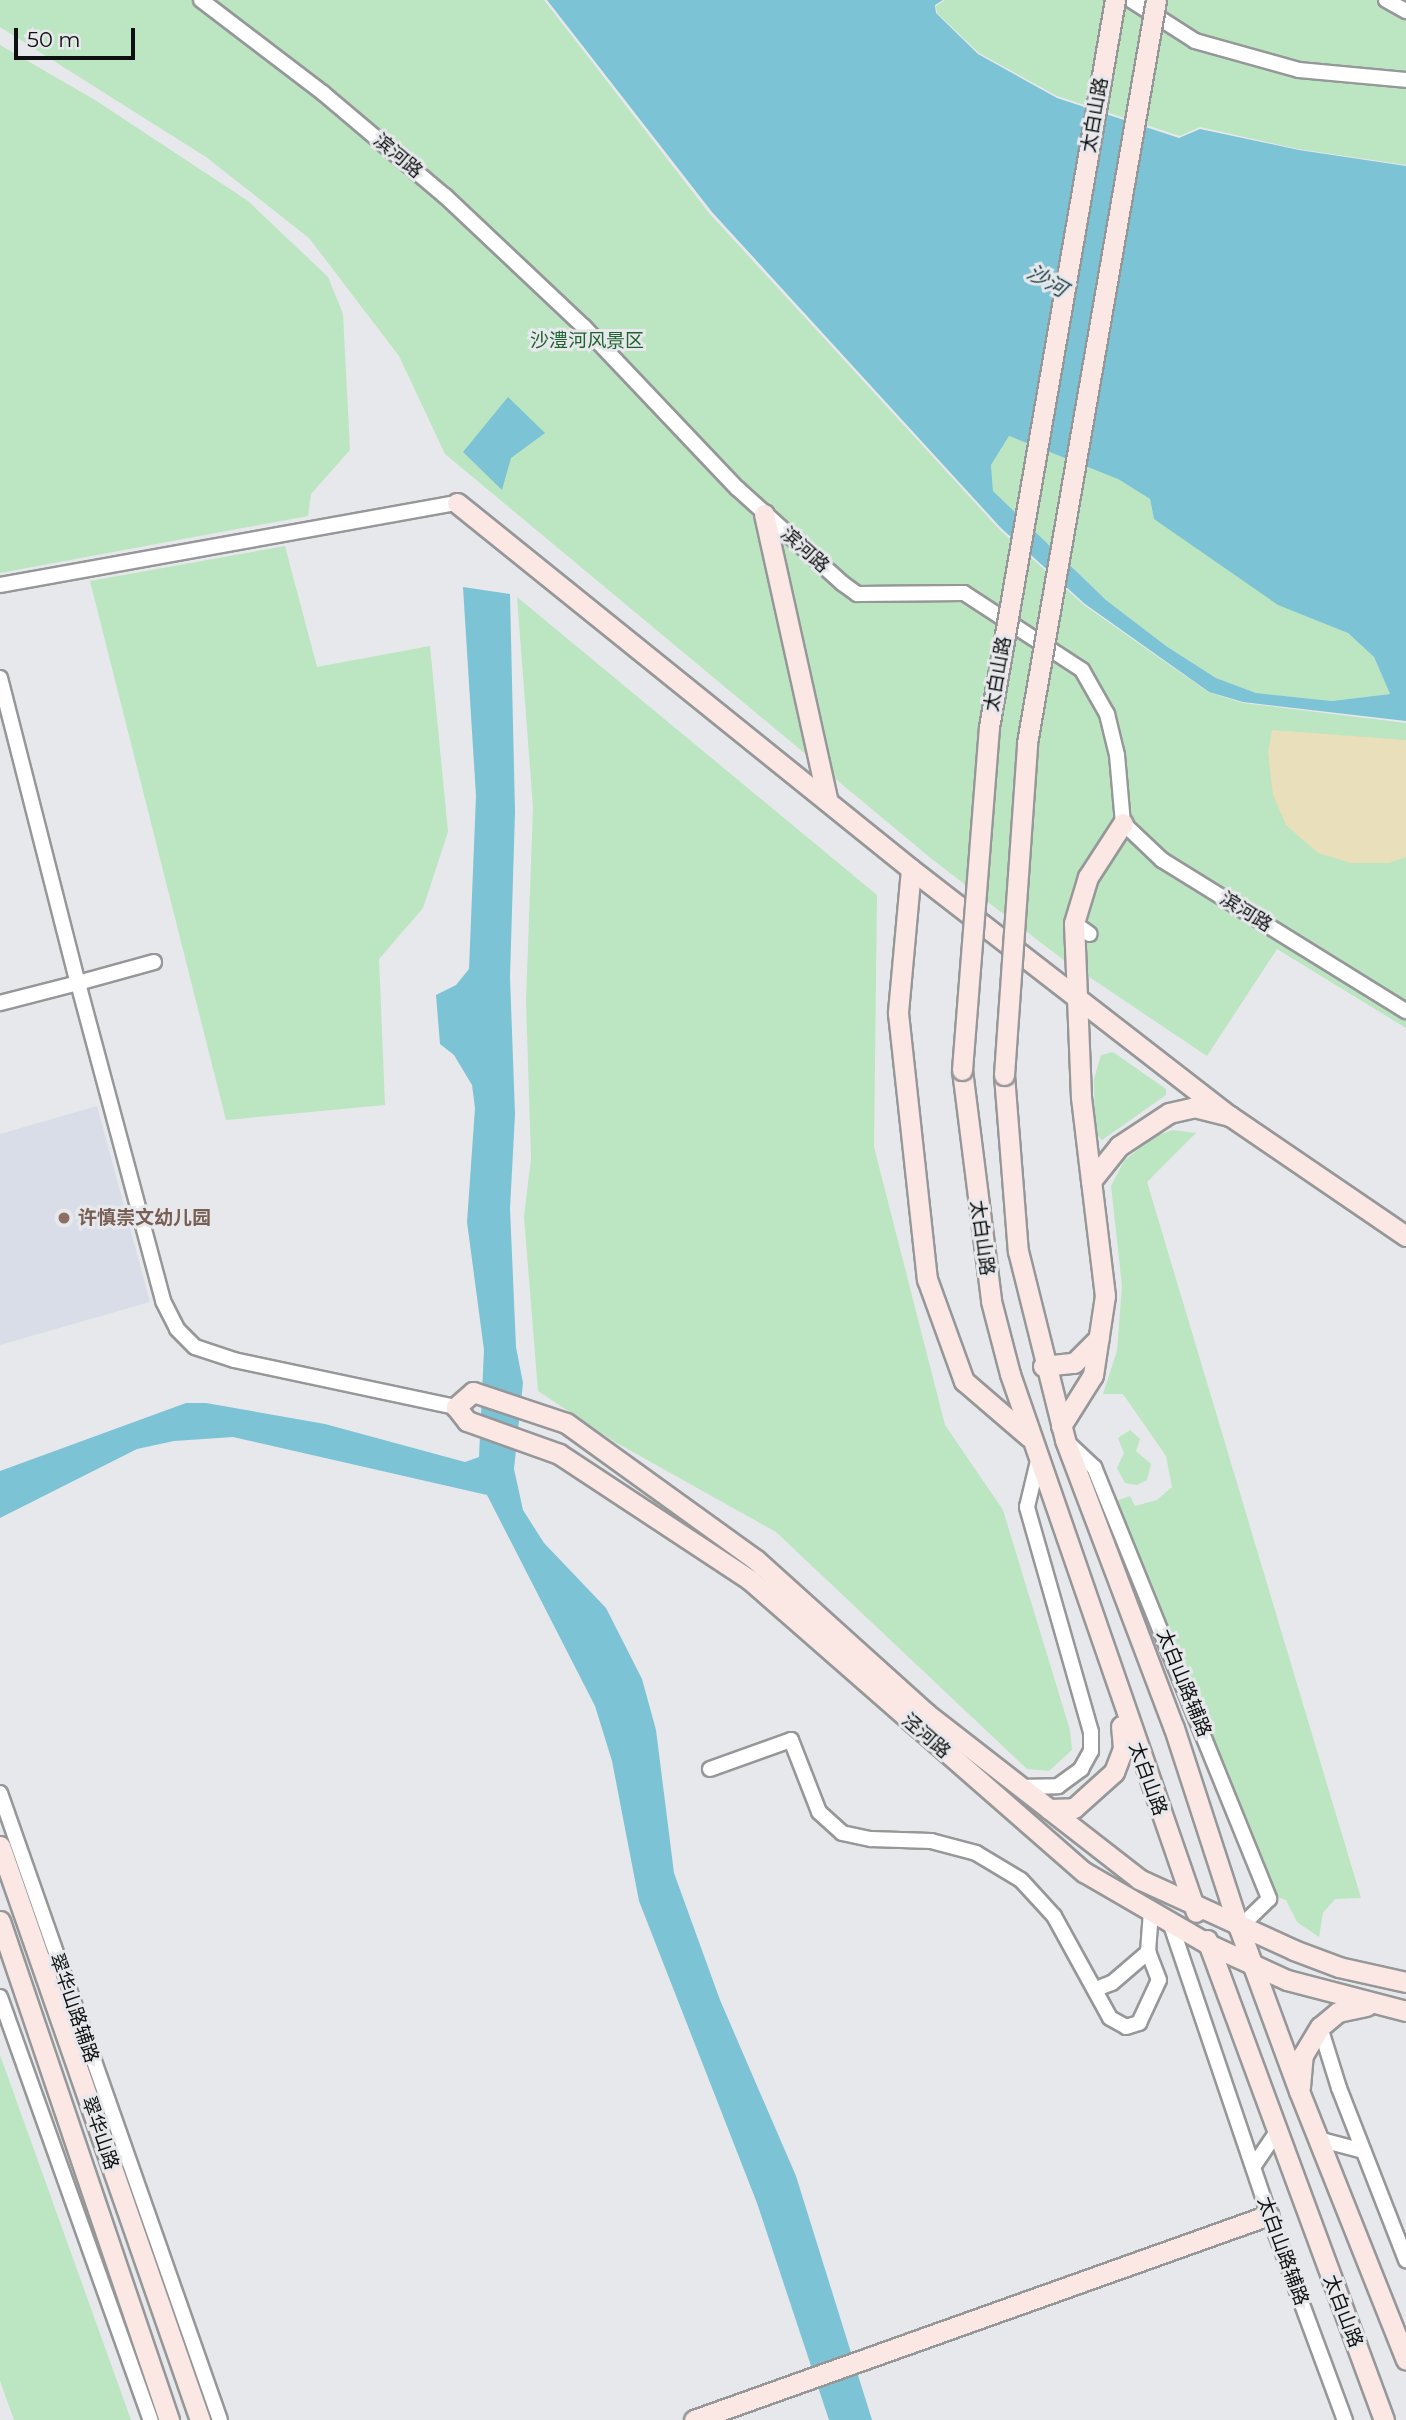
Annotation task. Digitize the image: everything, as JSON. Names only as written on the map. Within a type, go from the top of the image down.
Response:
[{"type":"street","name":"滨河路","points":[[201,0],[323,93],[444,196],[584,327],[764,514],[857,594],[964,593],[1082,670],[1107,714],[1117,755],[1123,823],[1162,860],[1406,1012]]},
{"type":"street","name":"太白山路","points":[[1115,0],[989,727],[962,1070],[991,1301],[1030,1438],[1193,1905],[1384,2420]]},
{"type":"street","points":[[1131,0],[1195,41],[1299,70],[1406,80]]},
{"type":"street","name":"太白山路","points":[[1156,0],[1027,743],[1004,1075],[1018,1251],[1043,1366],[1063,1433],[1174,1728],[1240,1928],[1299,2091],[1406,2360]]},
{"type":"street","points":[[1386,0],[1406,10]]},
{"type":"street","points":[[0,585],[457,503],[1077,1000],[1230,1116],[1406,1236]]},
{"type":"street","points":[[764,514],[827,799]]},
{"type":"street","points":[[0,678],[163,1301],[177,1329],[195,1347],[234,1360],[462,1414]]},
{"type":"street","points":[[1063,1433],[1093,1375],[1105,1296],[1090,1181],[1077,1000],[1087,877],[1123,823]]},
{"type":"street","points":[[911,869],[898,1013],[927,1279],[964,1381],[1030,1438]]},
{"type":"street","points":[[0,1003],[154,962]]},
{"type":"street","points":[[1090,1181],[1119,1146],[1169,1113],[1194,1107],[1230,1116]]},
{"type":"street","points":[[1043,1366],[1074,1363],[1099,1338]]},
{"type":"street","name":"泾河路","points":[[1406,1982],[1339,1966],[1240,1928],[1139,1879],[926,1713],[756,1560],[566,1423],[473,1392],[462,1414],[559,1454],[750,1580],[1084,1872],[1208,1944],[1253,1965],[1370,2005],[1406,2011]]},
{"type":"street","name":"太白山路辅路","points":[[1063,1433],[1094,1467],[1269,1899],[1240,1928]]},
{"type":"street","points":[[1019,1787],[1058,1786],[1082,1769],[1091,1751],[1091,1732],[1027,1507],[1038,1461]]},
{"type":"street","points":[[1049,1809],[1074,1808],[1114,1772],[1123,1748],[1117,1693]]},
{"type":"street","points":[[710,1769],[791,1740],[819,1812],[842,1833],[872,1839],[932,1841],[976,1853],[1021,1880],[1054,1916],[1110,2018],[1126,2027],[1139,2023],[1159,1980],[1148,1952],[1151,1911]]},
{"type":"street","name":"翠华山路辅路","points":[[0,1793],[220,2420]]},
{"type":"street","name":"翠华山路","points":[[0,1846],[200,2420]]},
{"type":"street","name":"翠华山路","points":[[0,1921],[169,2420]]},
{"type":"street","name":"太白山路辅路","points":[[1170,1922],[1269,2215],[1345,2420]]},
{"type":"street","points":[[1096,1989],[1112,1983],[1148,1952]]},
{"type":"street","points":[[0,1997],[151,2420]]},
{"type":"street","points":[[1299,2091],[1303,2055],[1320,2026],[1338,2012],[1370,2005]]},
{"type":"street","points":[[1320,2026],[1363,2151],[1406,2260]]},
{"type":"street","points":[[1253,2167],[1276,2133]]},
{"type":"street","points":[[1318,2139],[1363,2151]]},
{"type":"street","points":[[694,2420],[1269,2215]]},
{"type":"shaded area","name":"许慎崇文幼儿园","points":[[97,1106],[150,1302],[0,1345],[0,1134]]},
{"type":"green space","name":"沙澧河风景区","points":[[0,0],[544,0],[709,213],[1001,531],[1084,605],[1208,692],[1243,703],[1406,723],[1406,1028],[1277,949],[1207,1056],[1061,958],[933,860],[445,454],[399,356],[309,238],[206,157],[0,27]]},
{"type":"green space","points":[[945,0],[1406,0],[1406,165],[1298,149],[1200,127],[1180,136],[1057,96],[979,53],[937,13],[936,6]]},
{"type":"green space","points":[[0,45],[95,100],[248,201],[328,277],[343,314],[350,450],[311,494],[308,516],[0,573]]},
{"type":"green space","points":[[1009,436],[1118,479],[1150,499],[1154,519],[1348,633],[1374,657],[1390,694],[1332,701],[1256,693],[1216,678],[1166,646],[1106,600],[993,491],[991,465]]},
{"type":"green space","points":[[285,546],[317,667],[430,646],[448,832],[423,908],[379,959],[385,1105],[226,1120],[90,581]]},
{"type":"green space","points":[[517,597],[877,895],[874,1147],[945,1425],[1003,1510],[1070,1730],[1072,1750],[1049,1771],[1027,1769],[776,1532],[615,1442],[538,1391],[524,1217],[531,1158],[526,1001],[533,807]]},
{"type":"green space","points":[[1113,1052],[1166,1089],[1166,1095],[1102,1140],[1095,1133],[1094,1079],[1101,1055]]},
{"type":"green space","points":[[1173,1130],[1196,1133],[1147,1182],[1361,1898],[1335,1899],[1323,1913],[1319,1937],[1297,1922],[1286,1900],[1274,1896],[1113,1502],[1130,1496],[1135,1506],[1157,1500],[1172,1487],[1166,1456],[1123,1394],[1103,1394],[1117,1351],[1122,1286],[1111,1186],[1124,1161],[1153,1137]]},
{"type":"green space","points":[[1130,1430],[1140,1439],[1136,1451],[1151,1464],[1147,1480],[1137,1485],[1125,1483],[1117,1468],[1124,1453],[1118,1438]]},
{"type":"green space","points":[[0,2055],[131,2420],[14,2420],[0,2381]]},
{"type":"sand","points":[[1272,730],[1406,740],[1406,857],[1389,863],[1351,863],[1318,853],[1286,825],[1273,795],[1268,753]]},
{"type":"water","name":"沙河","points":[[547,0],[943,0],[935,5],[936,13],[978,54],[1057,98],[1179,138],[1200,129],[1299,150],[1406,166],[1406,721],[1243,702],[1209,692],[1085,604],[1001,528],[712,212]],"holes":[[[1009,436],[1118,479],[1150,499],[1154,519],[1278,605],[1348,633],[1374,657],[1390,694],[1332,701],[1256,693],[1216,678],[1166,646],[1106,600],[993,491],[991,465]]]},
{"type":"water","points":[[508,397],[545,433],[511,458],[502,490],[463,452]]},
{"type":"water","points":[[463,587],[510,594],[515,812],[510,977],[515,1114],[510,1209],[516,1347],[523,1383],[514,1469],[523,1510],[544,1543],[606,1608],[642,1679],[656,1730],[674,1873],[720,2000],[796,2176],[872,2420],[829,2420],[757,2203],[639,1901],[612,1761],[595,1706],[487,1495],[233,1437],[174,1441],[137,1449],[0,1518],[0,1471],[186,1403],[206,1403],[325,1424],[465,1462],[479,1457],[484,1350],[467,1222],[475,1108],[472,1085],[454,1055],[440,1044],[436,995],[456,985],[469,969],[476,796]]},
{"type":"place","name":"许慎崇文幼儿园","points":[[64,1218]]}]
